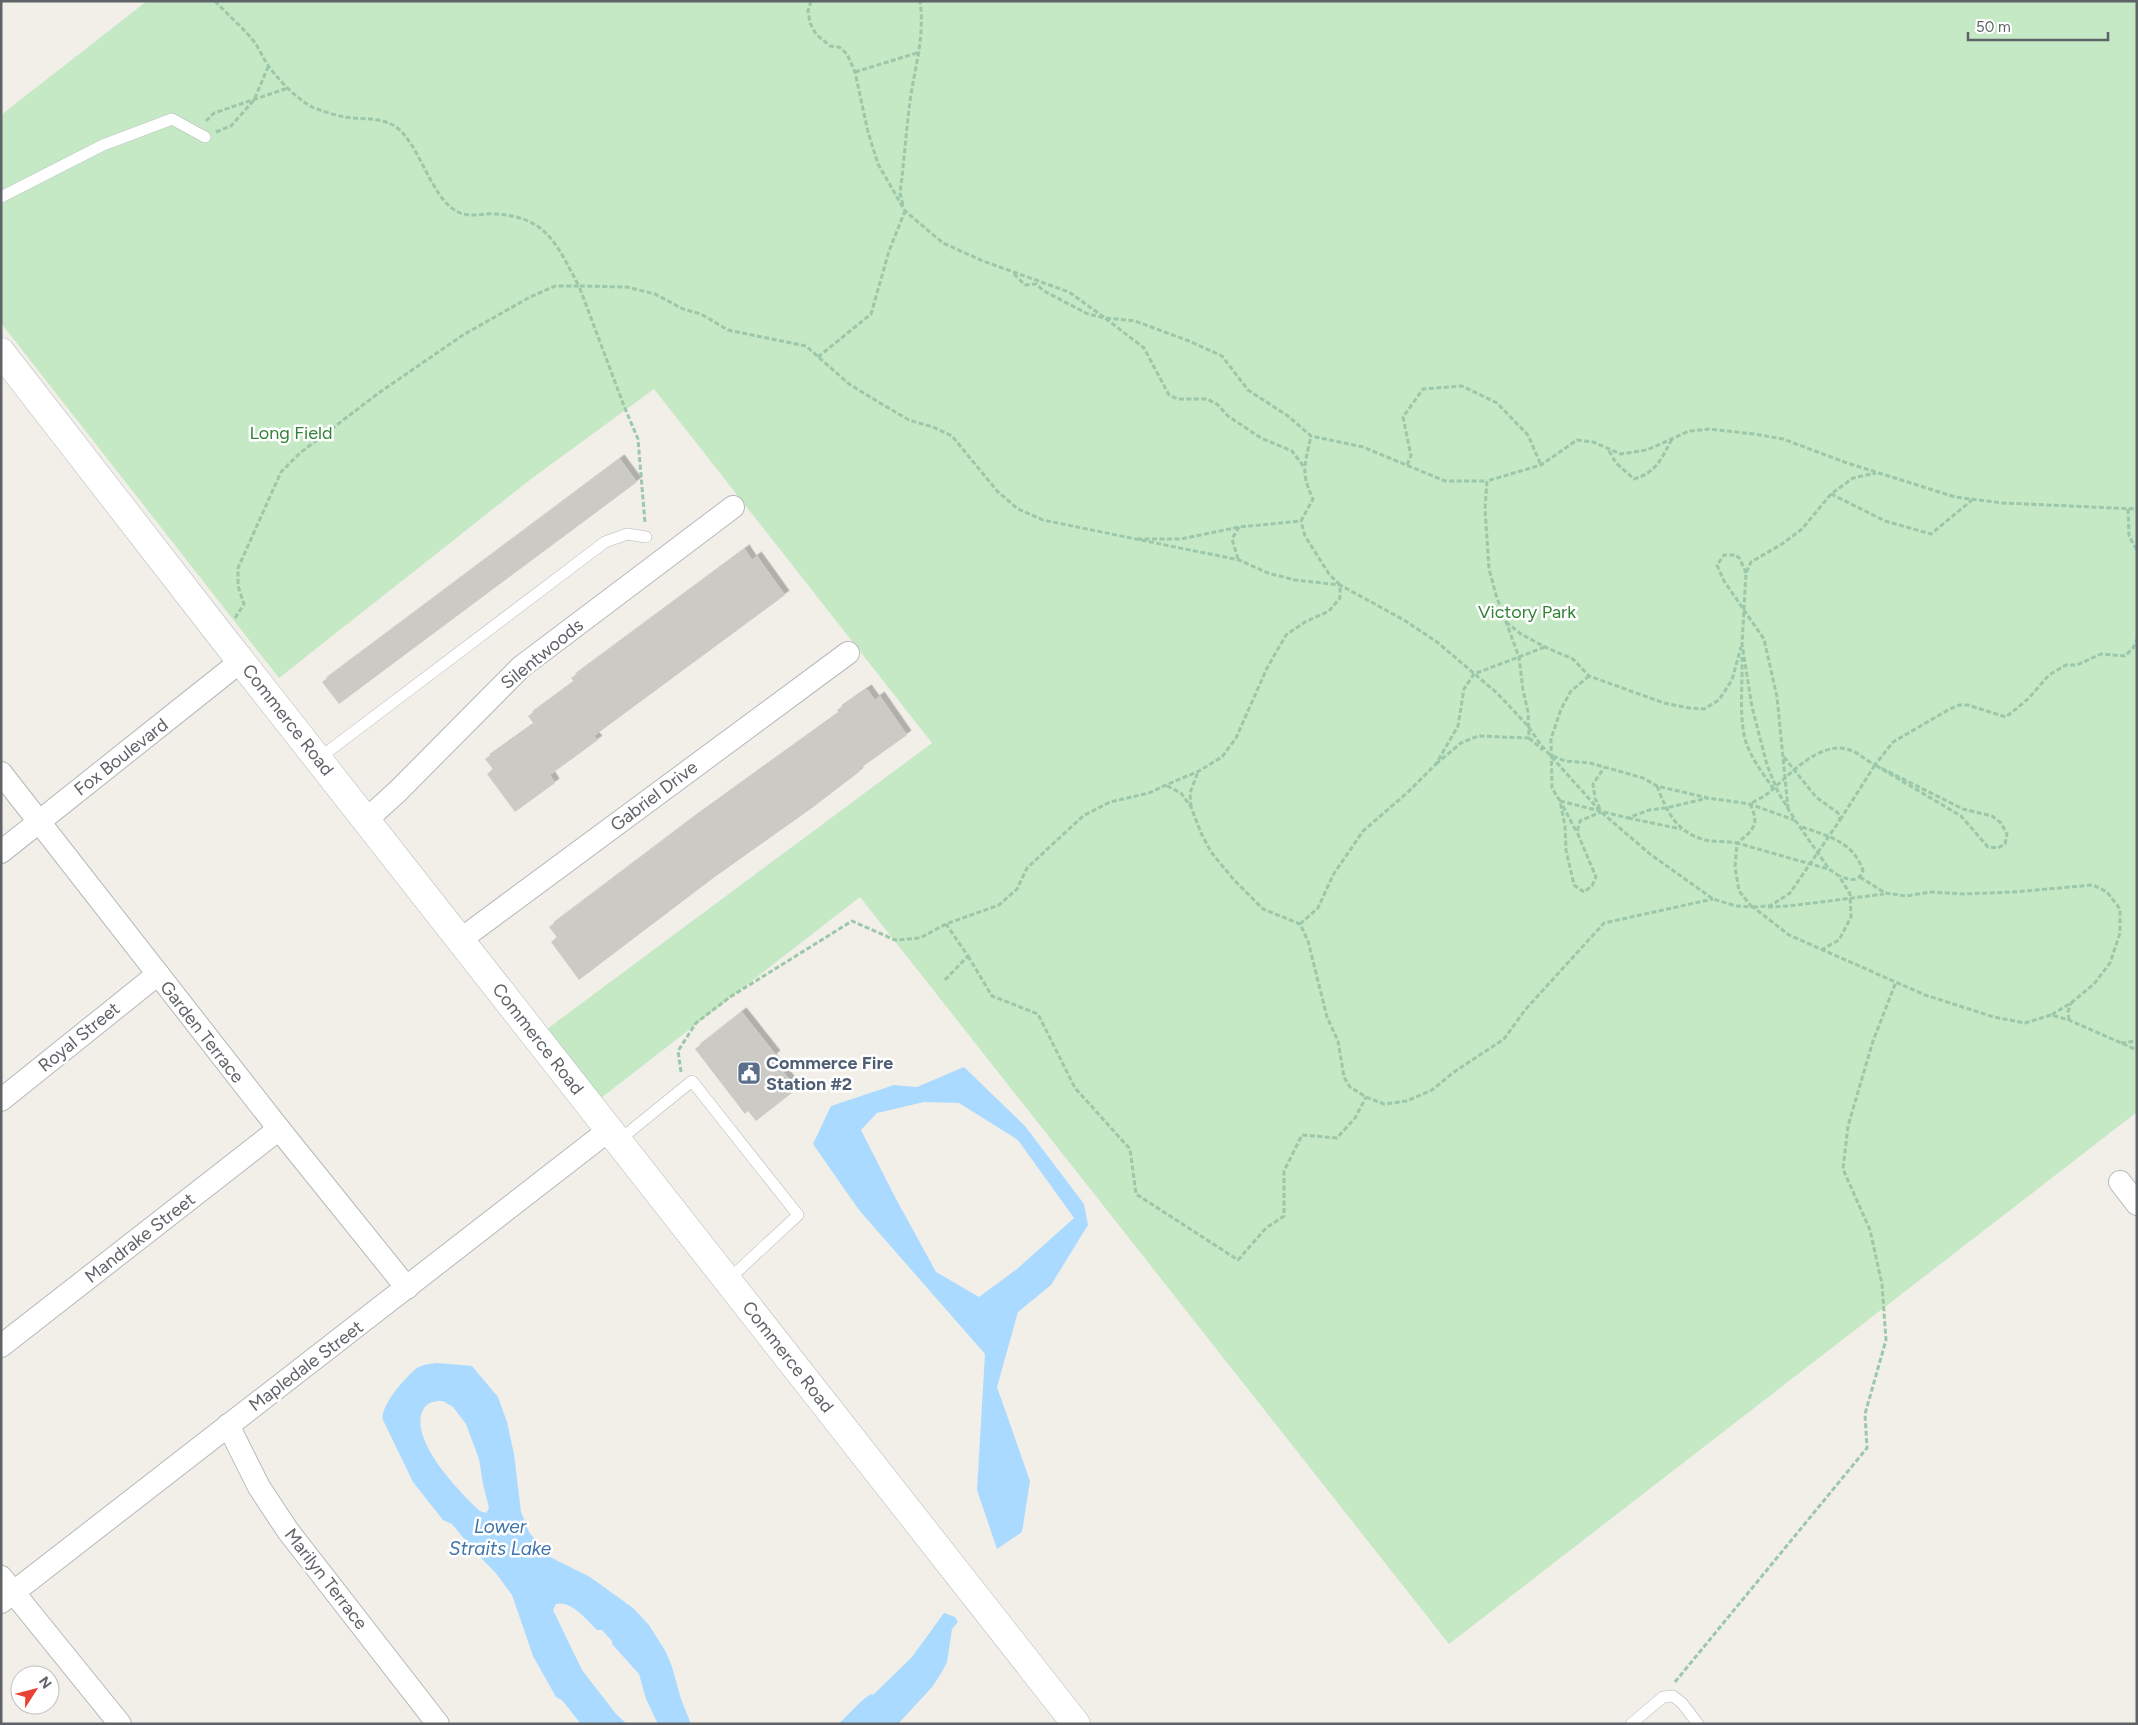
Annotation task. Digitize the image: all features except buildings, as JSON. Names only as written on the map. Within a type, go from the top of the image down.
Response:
[{"type":"main road","name":"Commerce Road","points":[[1,352],[241,662],[1076,1724]]},
{"type":"street","name":"Silentwoods","points":[[366,820],[397,792],[521,667],[733,507]]},
{"type":"street","name":"Gabriel Drive","points":[[460,940],[848,653]]},
{"type":"street","name":"Fox Boulevard","points":[[1,852],[241,662]]},
{"type":"street","name":"Garden Terrace","points":[[1,773],[279,1129],[407,1288]]},
{"type":"street","name":"Royal Street","points":[[1,1100],[158,974]]},
{"type":"street","name":"Mandrake Street","points":[[1,1346],[279,1129]]},
{"type":"street","name":"Mapledale Street","points":[[5,1590],[614,1135]]},
{"type":"street","points":[[2120,1182],[2137,1204]]},
{"type":"street","name":"Marilyn Terrace","points":[[228,1425],[259,1487],[288,1531],[438,1724]]},
{"type":"street","points":[[5,1590],[120,1724]]},
{"type":"lane","points":[[1,198],[103,145],[172,119],[205,137]]},
{"type":"lane","points":[[318,759],[605,542],[627,534],[646,537]]},
{"type":"lane","points":[[614,1135],[682,1090],[692,1081],[798,1215],[728,1280]]},
{"type":"lane","points":[[1631,1724],[1664,1697],[1673,1696],[1682,1703],[1698,1724]]},
{"type":"path","points":[[215,1],[253,40],[268,67],[288,88],[311,106],[344,117],[375,118],[396,127],[412,147],[443,199],[458,212],[476,215],[496,214],[522,219],[540,226],[558,248],[579,286],[638,438],[646,537]]},
{"type":"path","points":[[811,1],[808,11],[810,23],[816,34],[830,46],[839,47],[847,54],[855,72],[873,152],[905,211],[943,243],[1012,272],[1069,292],[1144,348],[1169,395],[1178,399],[1207,399],[1261,438],[1292,451],[1304,467]]},
{"type":"path","points":[[818,357],[871,314],[889,251],[905,211],[900,193],[910,99],[920,52],[922,14],[920,1]]},
{"type":"path","points":[[855,72],[920,52]]},
{"type":"path","points":[[205,137],[231,126],[254,100],[268,67]]},
{"type":"path","points":[[194,131],[214,113],[288,88]]},
{"type":"path","points":[[1012,272],[1025,285],[1036,284],[1044,291],[1088,314],[1135,321],[1189,341],[1222,356],[1248,390],[1288,416],[1311,436],[1363,447],[1446,481],[1488,481],[1541,465],[1577,440],[1593,442],[1621,454],[1637,452],[1689,431],[1709,429],[1783,439],[1876,473],[1955,497],[2003,503],[2137,510]]},
{"type":"path","points":[[222,637],[244,604],[238,586],[238,568],[281,472],[300,453],[380,392],[463,335],[530,297],[555,286],[627,287],[655,294],[683,309],[701,314],[728,330],[806,346],[849,384],[880,404],[909,420],[933,427],[952,436],[998,492],[1018,509],[1043,520],[1238,560],[1268,573],[1295,580],[1340,585]]},
{"type":"path","points":[[1408,465],[1411,456],[1403,417],[1423,389],[1462,386],[1496,403],[1528,435],[1541,465]]},
{"type":"path","points":[[1311,436],[1304,467],[1304,481],[1313,498],[1301,521],[1305,536],[1330,574],[1340,585],[1404,620],[1437,642],[1497,693],[1528,726],[1550,755],[1565,760],[1590,763],[1643,778],[1657,786],[1708,798],[1750,804],[1795,820]]},
{"type":"path","points":[[1608,450],[1616,463],[1634,478],[1648,475],[1658,464],[1673,438]]},
{"type":"path","points":[[1774,787],[1769,783],[1750,752],[1742,728],[1742,644],[1746,573],[1752,562],[1782,544],[1802,528],[1831,494],[1853,478],[1876,473]]},
{"type":"path","points":[[1488,481],[1485,509],[1489,569],[1519,657],[1529,738]]},
{"type":"path","points":[[1831,494],[1885,521],[1931,534],[1973,500]]},
{"type":"path","points":[[2128,509],[2129,536],[2137,550]]},
{"type":"path","points":[[1129,539],[1181,538],[1239,527],[1301,521]]},
{"type":"path","points":[[1238,560],[1232,539],[1239,527]]},
{"type":"path","points":[[1746,573],[1740,559],[1736,555],[1724,556],[1717,565],[1724,581],[1764,639],[1777,697],[1788,809]]},
{"type":"path","points":[[682,1090],[678,1051],[696,1023],[730,997],[852,921],[895,940],[920,938],[946,924],[999,905],[1016,889],[1027,868],[1083,816],[1110,802],[1148,792],[1199,771],[1222,757],[1236,738],[1266,668],[1286,635],[1305,622],[1329,611],[1340,598],[1340,585]]},
{"type":"path","points":[[1506,622],[1521,634],[1573,659],[1589,676],[1664,703],[1689,708],[1704,708],[1719,700],[1732,680],[1742,644]]},
{"type":"path","points":[[1753,908],[1770,906],[1790,893],[1827,836],[1840,820],[1856,792],[1893,742],[1959,705],[2006,717],[2028,699],[2049,675],[2066,665],[2076,665],[2101,654],[2125,656],[2133,648],[2137,639]]},
{"type":"path","points":[[1742,644],[1752,707],[1774,787],[1829,869]]},
{"type":"path","points":[[1436,764],[1458,726],[1464,689],[1474,674],[1545,647]]},
{"type":"path","points":[[1560,801],[1565,826],[1566,850],[1574,885],[1584,892],[1592,886],[1596,877],[1577,832],[1560,801],[1552,788],[1550,739],[1561,709],[1571,691],[1589,676]]},
{"type":"path","points":[[1300,924],[1318,908],[1333,875],[1363,830],[1407,793],[1436,764],[1461,743],[1478,736],[1529,738],[1560,765],[1601,812],[1650,854],[1713,899],[1736,906],[1753,908],[1789,906],[1885,893],[1906,896],[1930,892],[2006,892],[2093,884],[2107,892],[2120,909],[2120,933],[2110,963],[2094,984],[2071,1003],[2051,1015],[2025,1023],[1994,1017],[1925,996],[1789,935],[1753,908],[1739,891],[1735,867],[1737,843]]},
{"type":"path","points":[[1750,804],[1766,795],[1793,770],[1814,756],[1833,748],[1851,750],[1875,765],[1961,816],[1988,847],[1998,848],[2005,844],[2007,834],[2001,822],[1992,816],[1963,809],[1875,765]]},
{"type":"path","points":[[1782,755],[1816,797],[1838,813],[1840,820]]},
{"type":"path","points":[[1552,772],[1560,765]]},
{"type":"path","points":[[1601,812],[1595,798],[1593,784],[1604,768]]},
{"type":"path","points":[[1191,807],[1190,793],[1193,781],[1199,771]]},
{"type":"path","points":[[1766,795],[1771,776]]},
{"type":"path","points":[[1166,785],[1181,793],[1191,807],[1201,834],[1211,852],[1234,880],[1263,909],[1300,924],[1308,941],[1328,1017],[1338,1042],[1344,1077],[1350,1087],[1366,1097],[1384,1104],[1407,1100],[1432,1090],[1454,1072],[1504,1039],[1525,1010],[1604,923],[1713,899]]},
{"type":"path","points":[[1657,786],[1666,808],[1681,829]]},
{"type":"path","points":[[1628,818],[1649,810],[1708,798]]},
{"type":"path","points":[[1560,801],[1681,829],[1706,840],[1737,843],[1811,863],[1849,879],[1856,880],[1860,877],[1863,871],[1859,859],[1854,852],[1827,836],[1801,826]]},
{"type":"path","points":[[1737,843],[1750,834],[1755,827],[1755,815],[1750,804]]},
{"type":"path","points":[[1577,832],[1580,821],[1601,812]]},
{"type":"path","points":[[1821,950],[1840,940],[1851,917],[1850,898],[1839,876]]},
{"type":"path","points":[[1860,877],[1885,893]]},
{"type":"path","points":[[946,924],[992,996],[1038,1014],[1075,1088],[1130,1149],[1136,1194],[1238,1260],[1266,1228],[1284,1216],[1284,1171],[1302,1135],[1337,1138],[1355,1118],[1366,1097]]},
{"type":"path","points":[[945,980],[968,956]]},
{"type":"path","points":[[1664,1697],[1867,1448],[1865,1414],[1886,1340],[1882,1284],[1870,1230],[1843,1169],[1848,1126],[1873,1041],[1896,982]]},
{"type":"path","points":[[2068,1020],[2071,1003]]},
{"type":"path","points":[[2051,1015],[2068,1020],[2137,1050]]},
{"type":"path","points":[[2120,1043],[2137,1041]]},
{"type":"green space","name":"Victory Park","points":[[147,1],[2137,1],[2137,1112],[1449,1644],[860,897],[592,1105],[539,1035],[932,743],[654,389],[531,479],[279,678],[1,323],[1,115]]},
{"type":"water","points":[[964,1067],[1025,1126],[1084,1204],[1088,1225],[1051,1285],[1018,1312],[997,1387],[1030,1481],[1022,1532],[997,1549],[977,1490],[985,1354],[859,1210],[813,1144],[831,1106],[894,1085],[917,1087]],"holes":[[[924,1102],[959,1103],[1018,1140],[1074,1218],[1017,1269],[979,1297],[936,1272],[861,1130],[877,1113]]]},
{"type":"water","name":"Lower Straits Lake","points":[[437,1363],[472,1366],[498,1397],[507,1422],[514,1454],[521,1512],[529,1532],[548,1556],[590,1577],[633,1608],[649,1625],[666,1652],[691,1724],[658,1724],[646,1699],[639,1674],[602,1630],[597,1630],[584,1616],[573,1608],[562,1604],[556,1604],[553,1610],[582,1670],[616,1714],[627,1724],[581,1724],[562,1700],[556,1697],[533,1656],[512,1595],[495,1572],[474,1551],[452,1524],[443,1520],[413,1482],[383,1420],[385,1407],[407,1377],[417,1368]],"holes":[[[443,1401],[453,1407],[466,1424],[479,1459],[489,1508],[486,1513],[480,1511],[449,1479],[429,1450],[423,1435],[420,1422],[423,1410],[427,1405]]]},
{"type":"water","points":[[944,1613],[955,1617],[958,1622],[952,1629],[947,1662],[933,1686],[898,1724],[838,1724],[862,1700],[871,1694],[873,1695],[912,1657]]},
{"type":"place","name":"Commerce Fire Station #2","points":[[749,1073]]},
{"type":"park label","name":"Long Field","points":[[291,433]]}]
